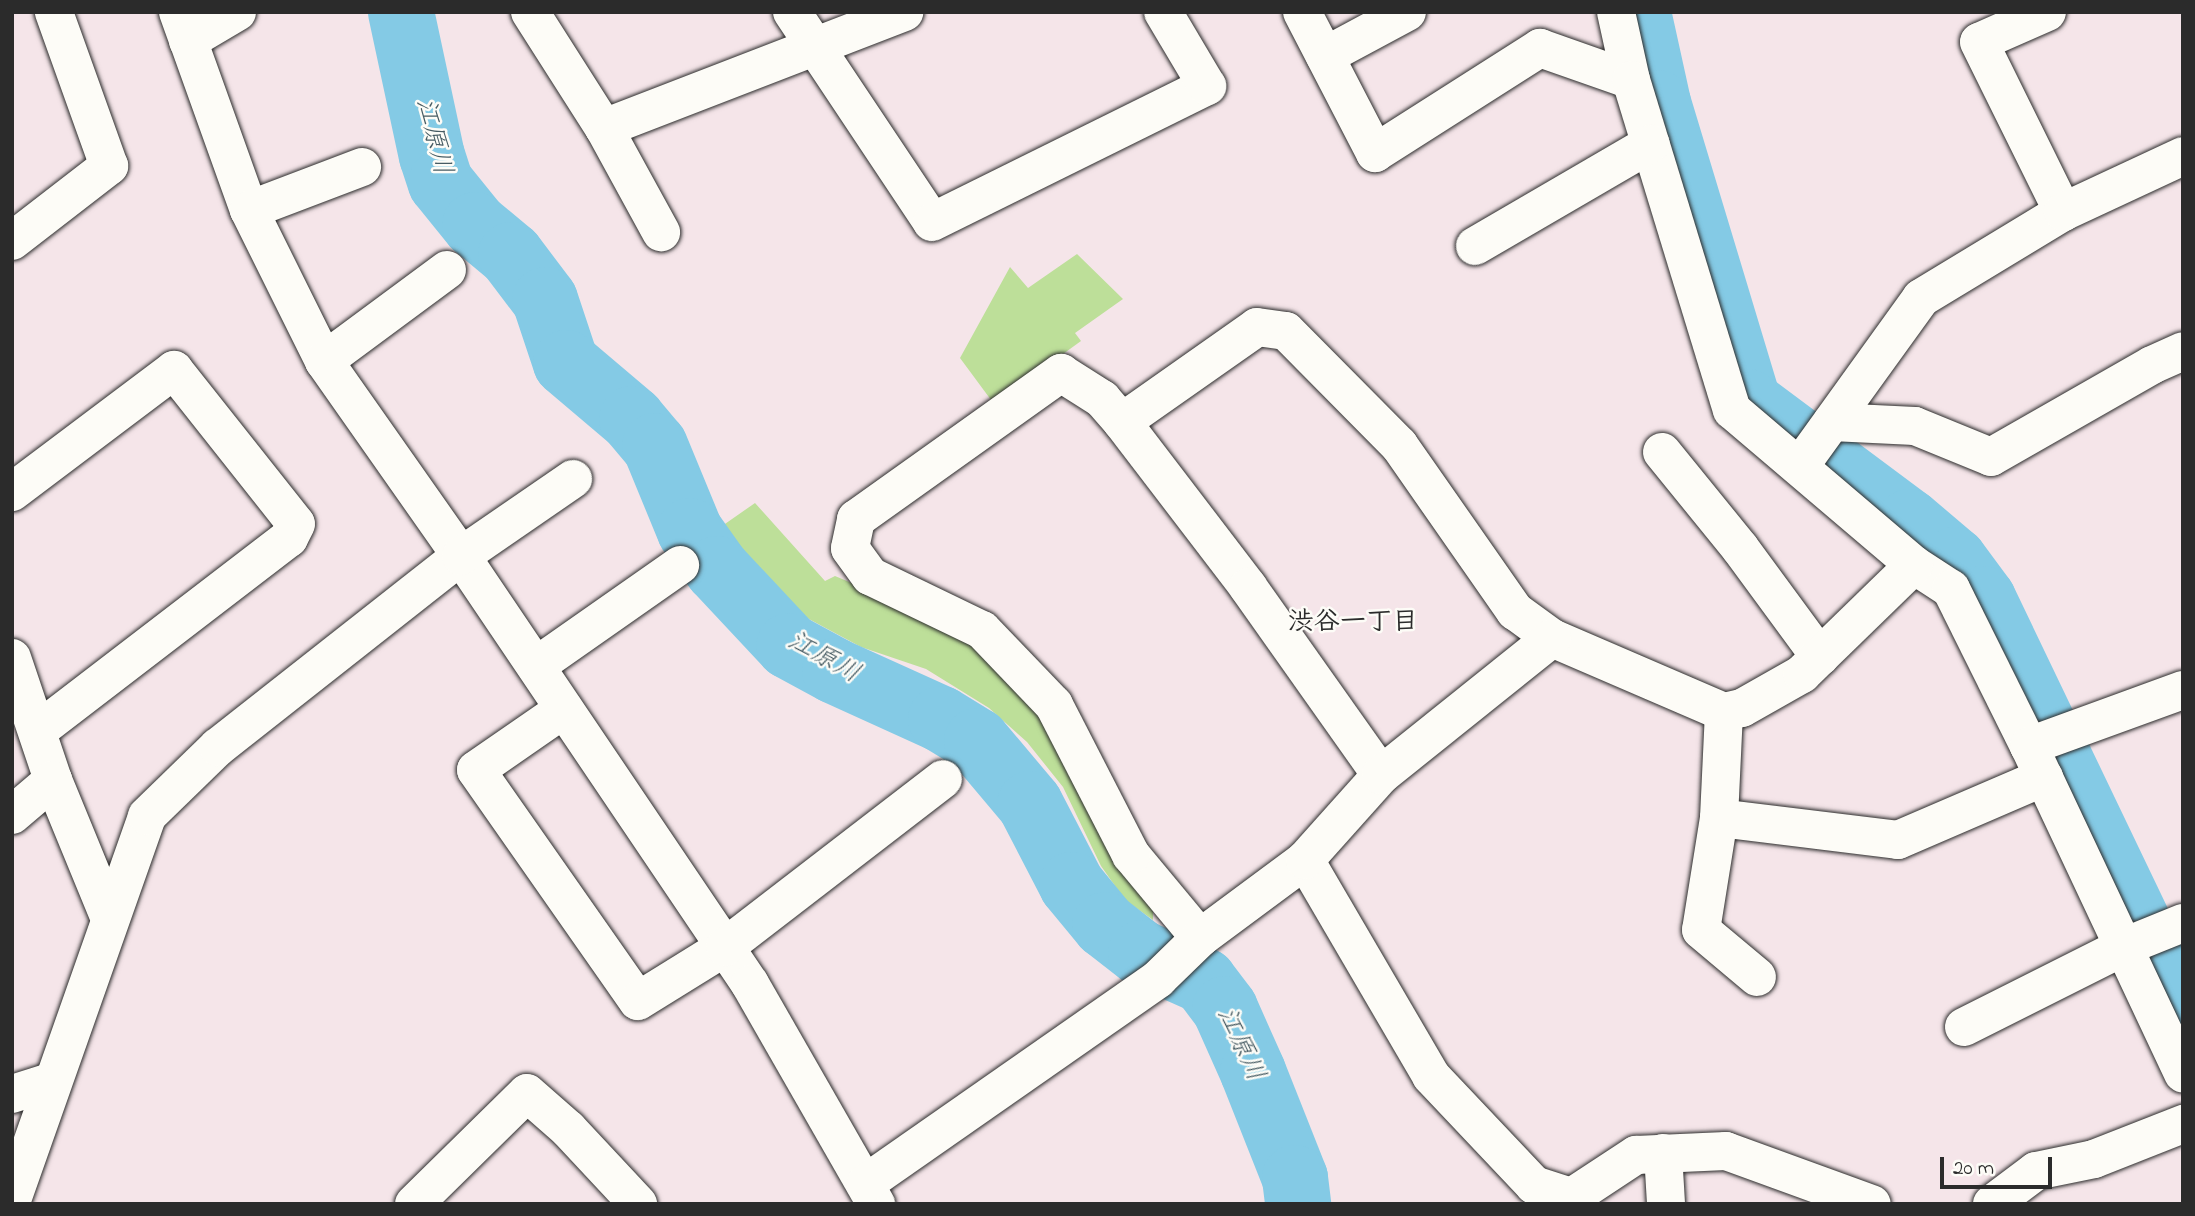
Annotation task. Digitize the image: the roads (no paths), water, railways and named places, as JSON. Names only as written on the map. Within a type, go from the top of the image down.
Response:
[{"type":"street","points":[[12,241],[109,166],[54,12]]},
{"type":"street","points":[[237,12],[183,27],[249,210],[324,361],[461,556],[750,984],[871,1193],[1158,978],[1197,941],[1305,860],[1381,775],[1552,638]]},
{"type":"street","points":[[530,12],[604,128],[661,232]]},
{"type":"street","points":[[792,12],[932,222],[1207,86],[1169,14]]},
{"type":"street","points":[[604,128],[904,12]]},
{"type":"street","points":[[1302,12],[1375,153],[1540,48],[1631,80]]},
{"type":"street","points":[[1325,57],[1407,12]]},
{"type":"street","points":[[1616,12],[1631,80],[1732,410],[1914,565],[1951,589],[2037,761],[2183,1074]]},
{"type":"street","points":[[2047,12],[1979,42],[2063,212]]},
{"type":"street","points":[[1475,246],[1650,144]]},
{"type":"street","points":[[1800,466],[1920,298],[2063,212],[2183,156]]},
{"type":"street","points":[[249,210],[362,167]]},
{"type":"street","points":[[324,361],[447,270]]},
{"type":"street","points":[[1122,422],[1257,327],[1286,331],[1399,445],[1515,611],[1552,638],[1724,712],[1742,708],[1802,674],[1914,565]]},
{"type":"street","points":[[1832,422],[1914,426],[1991,457],[2152,365],[2183,351]]},
{"type":"street","points":[[12,492],[174,370],[296,524],[289,538],[39,730]]},
{"type":"street","points":[[1197,941],[1131,855],[1055,705],[982,630],[870,576],[850,548],[856,519],[1061,373],[1102,399],[1122,422],[1248,587],[1381,775]]},
{"type":"street","points":[[1662,452],[1740,548],[1820,657]]},
{"type":"street","points":[[12,1200],[147,816],[218,747],[461,556],[573,479]]},
{"type":"street","points":[[536,666],[680,565]]},
{"type":"street","points":[[12,658],[39,730],[53,780],[110,919]]},
{"type":"street","points":[[1719,818],[1898,840],[2037,761],[2183,690]]},
{"type":"street","points":[[564,709],[476,770],[638,1001],[725,947],[943,779]]},
{"type":"street","points":[[1724,712],[1719,818],[1701,930],[1757,977]]},
{"type":"street","points":[[12,815],[53,780]]},
{"type":"street","points":[[1305,860],[1432,1076],[1534,1185],[1572,1197],[1636,1155],[1726,1151],[1872,1204]]},
{"type":"street","points":[[1964,1027],[2122,948],[2183,923]]},
{"type":"street","points":[[12,1094],[53,1081]]},
{"type":"street","points":[[414,1204],[527,1093],[568,1129],[638,1204]]},
{"type":"street","points":[[1992,1204],[2036,1171],[2094,1159],[2183,1124]]},
{"type":"street","points":[[1663,1153],[1666,1204]]},
{"type":"waterway","name":"江原川","points":[[401,12],[432,156],[441,183],[475,225],[511,255],[545,300],[566,363],[632,419],[655,446],[690,531],[717,569],[789,646],[835,671],[941,719],[977,741],[1030,804],[1072,885],[1105,925],[1141,953],[1204,981],[1225,1009],[1253,1072],[1295,1178],[1298,1204]]},
{"type":"waterway","points":[[1638,12],[1658,103],[1748,402],[1909,522],[1954,560],[1983,599],[2183,1016]]},
{"type":"district","name":"渋谷一丁目","points":[[1353,624]]}]
